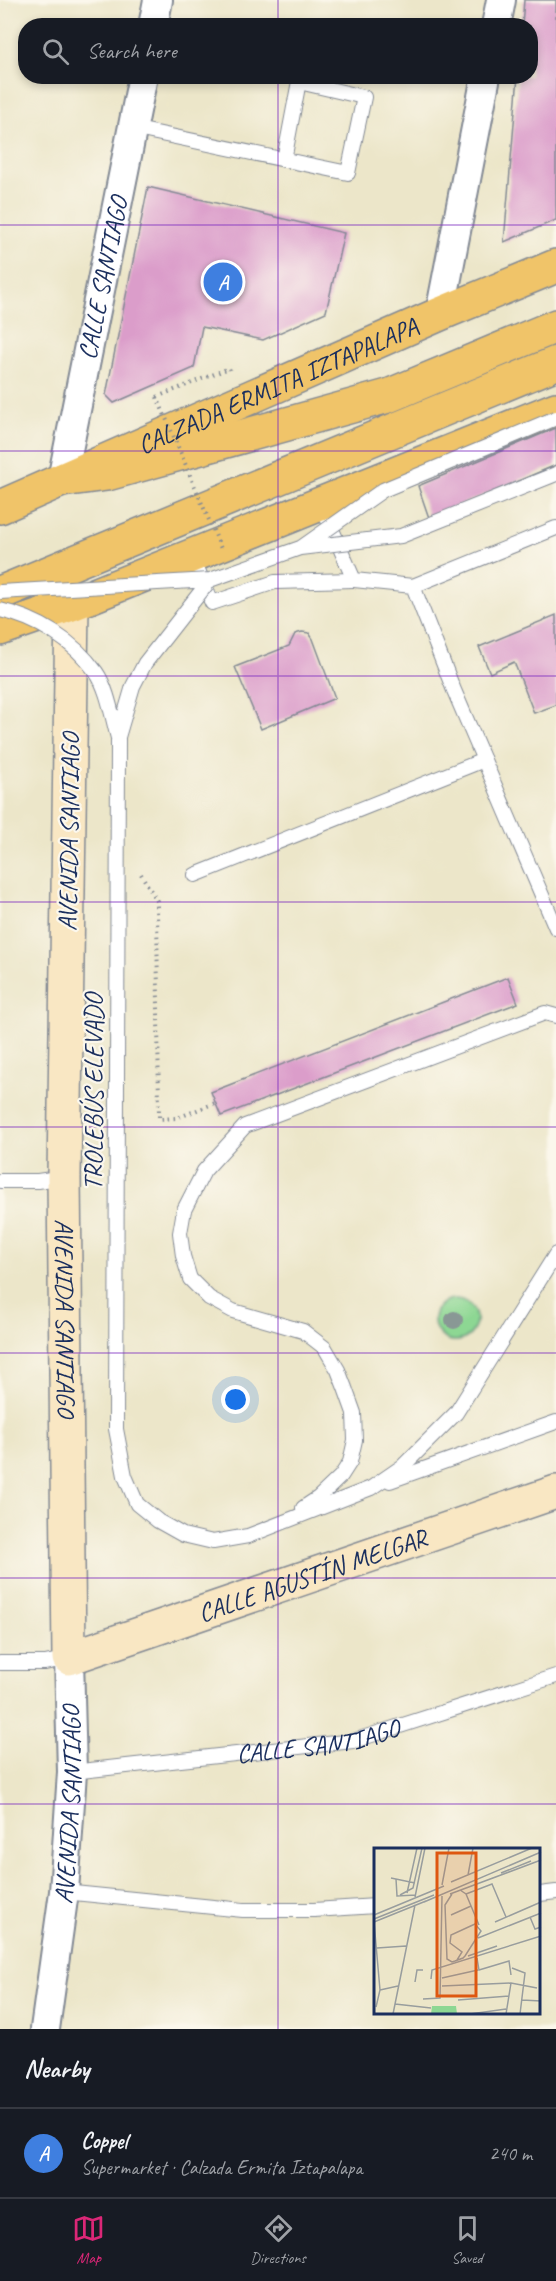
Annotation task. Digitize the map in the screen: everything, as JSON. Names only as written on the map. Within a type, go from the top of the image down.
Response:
[{"type":"main road","name":"CALZADA ERMITA IZTAPALAPA","points":[[0,507],[556,266]]},
{"type":"main road","points":[[62,480],[107,474],[388,396],[556,326]]},
{"type":"main road","points":[[0,593],[556,363]]},
{"type":"main road","points":[[0,629],[72,604],[208,564],[322,505],[556,409]]},
{"type":"street","points":[[155,18],[158,0]]},
{"type":"street","points":[[498,18],[501,0]]},
{"type":"street","name":"CALLE SANTIAGO","points":[[62,480],[141,84]]},
{"type":"street","points":[[440,315],[484,84]]},
{"type":"street","name":"AVENIDA SANTIAGO","points":[[45,2029],[64,1892],[72,1772],[64,1177],[72,604]]},
{"type":"street","name":"CALLE AGUSTÍN MELGAR","points":[[69,1658],[556,1492]]},
{"type":"lane","points":[[284,160],[299,84]]},
{"type":"lane","points":[[132,128],[348,173],[364,97],[318,84]]},
{"type":"lane","points":[[300,548],[383,490],[556,418]]},
{"type":"lane","points":[[0,593],[208,564],[300,548],[401,536],[556,474]]},
{"type":"lane","points":[[322,505],[354,580]]},
{"type":"lane","points":[[208,564],[212,603],[275,582],[354,580],[413,586],[556,528]]},
{"type":"lane","name":"TROLEBÚS ELEVADO","points":[[208,564],[145,663],[134,686],[118,738],[116,1429],[124,1476],[137,1504],[158,1521],[183,1535],[213,1542],[248,1536],[371,1488],[403,1466],[456,1413],[556,1254]]},
{"type":"lane","points":[[413,586],[556,928]]},
{"type":"lane","name":"TROLEBÚS ELEVADO","points":[[0,610],[44,626],[76,649],[97,673],[118,738]]},
{"type":"lane","points":[[195,875],[484,760]]},
{"type":"lane","name":"TROLEBÚS ELEVADO","points":[[278,1523],[318,1498],[341,1476],[350,1462],[355,1440],[354,1413],[338,1370],[325,1348],[303,1331],[233,1311],[209,1298],[190,1279],[183,1256],[180,1233],[184,1210],[204,1171],[245,1126],[545,1013],[556,1016]]},
{"type":"lane","points":[[0,1181],[38,1181],[64,1177]]},
{"type":"lane","points":[[371,1488],[556,1422]]},
{"type":"lane","points":[[0,1663],[45,1663],[69,1658]]},
{"type":"lane","name":"CALLE SANTIAGO","points":[[72,1772],[353,1741],[556,1676]]},
{"type":"lane","points":[[64,1892],[243,1910],[314,1910],[374,1906]]},
{"type":"lane","points":[[541,1894],[556,1892]]},
{"type":"path","points":[[208,564],[157,397],[229,368]]},
{"type":"path","points":[[140,872],[157,901],[159,1119],[177,1118],[215,1103]]},
{"type":"green space","points":[[455,1299],[463,1300],[470,1305],[475,1312],[475,1328],[470,1335],[463,1340],[455,1341],[447,1340],[440,1335],[435,1328],[434,1320],[435,1312],[440,1305],[447,1300]]},
{"type":"building","points":[[524,0],[556,0],[556,220],[504,242],[517,84],[538,84],[538,18],[523,18]]},
{"type":"building","points":[[148,187],[344,233],[326,312],[263,340],[202,327],[194,368],[114,403],[106,395]]},
{"type":"building","points":[[556,428],[556,465],[429,518],[418,486]]},
{"type":"building","points":[[556,615],[556,705],[534,713],[514,662],[490,673],[479,647]]},
{"type":"building","points":[[309,633],[313,639],[335,698],[261,729],[235,667],[289,646],[295,634]]},
{"type":"building","points":[[508,977],[518,1003],[221,1116],[211,1092]]},
{"type":"place","name":"Coppel","points":[[223,282]]}]
